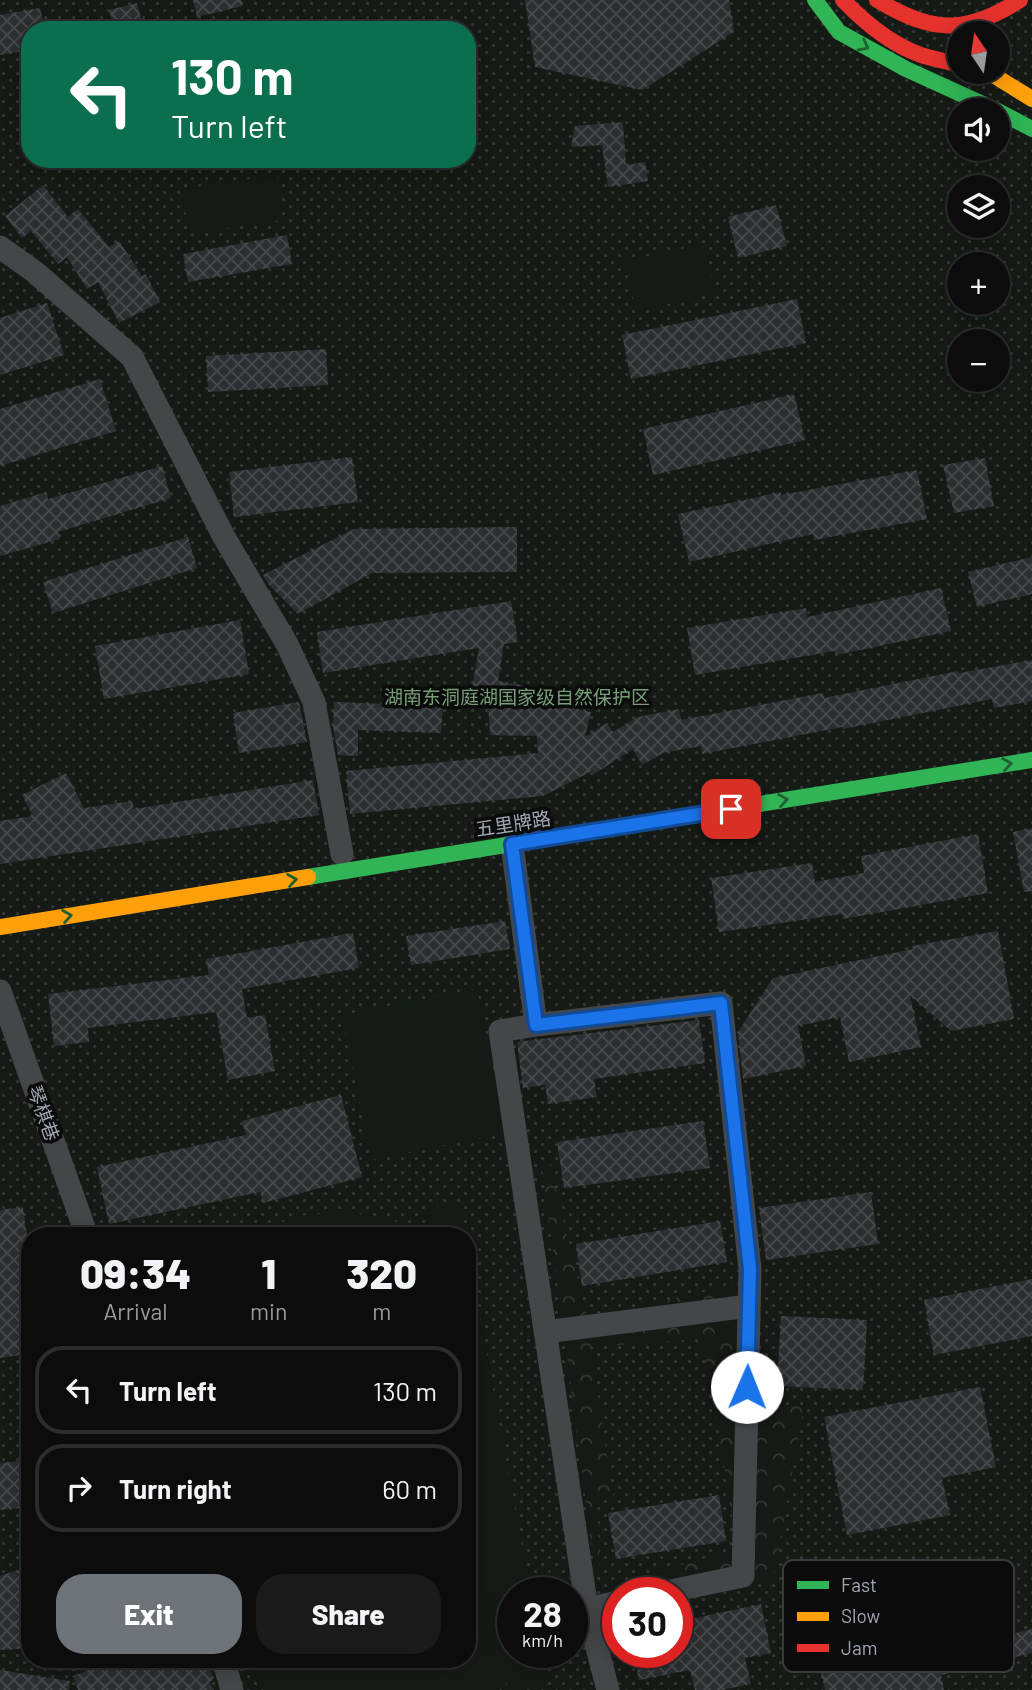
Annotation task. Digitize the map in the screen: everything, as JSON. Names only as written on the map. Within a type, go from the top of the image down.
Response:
[{"type":"main road","points":[[815,0],[839,32],[906,69],[969,98]]},
{"type":"main road","points":[[843,0],[859,18],[883,35],[919,55],[947,62]]},
{"type":"main road","points":[[877,0],[898,13],[928,25],[970,23],[1020,0]]},
{"type":"main road","points":[[1008,84],[1032,99]]},
{"type":"main road","points":[[1010,118],[1032,129]]},
{"type":"main road","name":"五里牌路","points":[[0,927],[1032,760]]},
{"type":"street","points":[[0,247],[35,272],[132,357],[224,537],[287,644],[314,702],[342,854]]},
{"type":"street","points":[[512,844],[536,1025]]},
{"type":"street","name":"琴棋巷","points":[[0,991],[84,1227]]},
{"type":"street","points":[[582,1577],[500,1031],[721,1003],[750,1269],[743,1576],[693,1586]]},
{"type":"street","points":[[545,1332],[749,1306]]},
{"type":"street","points":[[588,1613],[608,1690]]},
{"type":"street","points":[[226,1668],[232,1690]]},
{"type":"green space","name":"湖南东洞庭湖国家级自然保护区","points":[[0,0],[1032,0],[1032,1690],[0,1690]]},
{"type":"green space","points":[[277,175],[283,220],[189,234],[182,189]]},
{"type":"green space","points":[[705,244],[715,293],[636,311],[625,261]]},
{"type":"green space","points":[[477,989],[506,1133],[371,1160],[342,1015]]},
{"type":"green space","points":[[549,1161],[587,1317],[745,1283],[760,1403],[804,1407],[773,1581],[693,1599],[693,1577],[639,1577],[737,1549],[716,1415],[700,1339],[591,1347],[613,1496],[597,1499],[600,1574],[593,1557],[542,1166]]},
{"type":"green space","points":[[460,1204],[464,1227],[430,1227],[426,1208]]},
{"type":"green space","points":[[348,1212],[392,1220],[404,1227],[272,1227],[295,1216]]},
{"type":"green space","points":[[476,1294],[527,1577],[497,1577],[497,1668],[544,1668],[546,1683],[520,1690],[508,1690],[505,1675],[491,1690],[266,1690],[257,1683],[252,1668],[476,1668]]},
{"type":"building","points":[[193,0],[242,0],[242,6],[197,17]]},
{"type":"building","points":[[525,0],[729,0],[734,32],[642,90],[535,67]]},
{"type":"building","points":[[137,3],[142,21],[112,21],[109,10]]},
{"type":"building","points":[[40,8],[43,21],[21,21],[21,52],[0,55],[0,15]]},
{"type":"building","points":[[623,122],[626,165],[645,162],[648,181],[608,187],[602,145],[571,147],[575,126]]},
{"type":"building","points":[[43,185],[68,217],[78,209],[109,247],[119,241],[142,276],[146,274],[160,302],[119,323],[98,282],[87,289],[67,257],[58,264],[31,231],[22,238],[5,216]]},
{"type":"building","points":[[776,205],[787,246],[738,258],[728,217]]},
{"type":"building","points":[[287,235],[292,264],[188,282],[183,254]]},
{"type":"building","points":[[797,299],[806,343],[631,379],[622,335]]},
{"type":"building","points":[[47,303],[64,355],[0,375],[0,318]]},
{"type":"building","points":[[326,349],[328,385],[208,392],[206,356]]},
{"type":"building","points":[[100,379],[116,431],[0,466],[0,409]]},
{"type":"building","points":[[794,394],[805,440],[653,475],[643,429]]},
{"type":"building","points":[[352,457],[358,502],[234,517],[229,472]]},
{"type":"building","points":[[985,458],[994,506],[954,513],[943,465]]},
{"type":"building","points":[[162,466],[171,498],[58,532],[60,539],[0,556],[0,506],[46,492],[48,499]]},
{"type":"building","points":[[917,470],[927,519],[814,540],[813,534],[689,562],[678,514],[781,492],[781,495]]},
{"type":"building","points":[[517,527],[517,572],[372,573],[298,614],[268,584],[263,575],[354,529]]},
{"type":"building","points":[[188,537],[197,568],[53,613],[43,582]]},
{"type":"building","points":[[1032,557],[1032,594],[977,607],[968,572]]},
{"type":"building","points":[[941,588],[951,631],[836,655],[835,651],[695,675],[687,628],[806,608],[807,617]]},
{"type":"building","points":[[511,601],[518,642],[504,644],[498,681],[532,687],[530,698],[591,712],[585,737],[607,723],[613,732],[638,717],[679,709],[681,720],[823,693],[824,698],[958,671],[959,673],[1032,660],[1032,701],[994,708],[992,699],[702,754],[701,746],[663,753],[642,765],[633,749],[594,774],[592,771],[543,796],[350,814],[346,771],[538,753],[537,736],[490,735],[488,703],[470,700],[479,648],[323,673],[317,632]]},
{"type":"building","points":[[240,620],[249,674],[104,699],[95,646]]},
{"type":"building","points":[[299,702],[307,742],[239,753],[233,713]]},
{"type":"building","points":[[334,702],[443,706],[441,733],[358,730],[358,756],[338,755],[333,727]]},
{"type":"building","points":[[66,773],[84,808],[132,801],[134,809],[313,780],[319,815],[0,864],[0,821],[33,816],[22,795]]},
{"type":"building","points":[[1032,828],[1032,891],[1024,892],[1013,832]]},
{"type":"building","points":[[978,834],[988,893],[843,919],[842,914],[719,932],[711,878],[812,863],[815,882],[864,873],[861,856]]},
{"type":"building","points":[[505,921],[510,949],[411,965],[406,936]]},
{"type":"building","points":[[998,931],[1014,1019],[951,1031],[910,995],[921,1047],[849,1062],[840,1017],[798,1026],[806,1066],[743,1079],[738,1032],[773,978],[913,949],[912,946]]},
{"type":"building","points":[[353,933],[359,968],[242,989],[247,1018],[265,1015],[275,1071],[228,1080],[216,1012],[88,1028],[89,1042],[54,1046],[48,994],[209,975],[206,959]]},
{"type":"building","points":[[699,1020],[705,1063],[594,1079],[597,1097],[548,1104],[545,1085],[523,1088],[517,1042]]},
{"type":"building","points":[[341,1095],[362,1177],[263,1203],[260,1192],[109,1224],[97,1167],[246,1135],[242,1121]]},
{"type":"building","points":[[703,1121],[710,1168],[564,1188],[557,1142]]},
{"type":"building","points":[[871,1192],[878,1244],[766,1260],[759,1208]]},
{"type":"building","points":[[23,1207],[26,1227],[21,1227],[21,1355],[0,1358],[0,1210]]},
{"type":"building","points":[[720,1221],[727,1262],[582,1286],[576,1244]]},
{"type":"building","points":[[1032,1279],[1032,1336],[934,1355],[924,1300]]},
{"type":"building","points":[[781,1316],[867,1320],[863,1390],[777,1386]]},
{"type":"building","points":[[980,1387],[996,1467],[942,1478],[950,1515],[847,1535],[824,1417]]},
{"type":"building","points":[[21,1461],[21,1508],[0,1510],[0,1463]]},
{"type":"building","points":[[719,1495],[726,1541],[616,1559],[608,1513]]},
{"type":"building","points":[[21,1569],[21,1649],[0,1650],[0,1576]]},
{"type":"building","points":[[761,1604],[771,1653],[745,1658],[751,1684],[722,1690],[695,1690],[690,1670],[639,1680],[636,1668],[693,1668],[693,1619]]},
{"type":"building","points":[[1032,1629],[1032,1653],[1014,1657],[1014,1634]]},
{"type":"building","points":[[94,1668],[210,1668],[214,1679],[209,1682],[214,1690],[78,1690],[73,1676]]},
{"type":"building","points":[[0,1670],[70,1681],[69,1690],[0,1690]]},
{"type":"building","points":[[821,1672],[953,1672],[941,1675],[944,1690],[825,1690]]},
{"type":"traffic: fast","points":[[815,0],[839,32],[906,69],[970,98]]},
{"type":"traffic: fast","points":[[1010,117],[1032,129]]},
{"type":"traffic: fast","points":[[308,877],[1032,760]]},
{"type":"traffic: slow","points":[[1008,84],[1032,99]]},
{"type":"traffic: slow","points":[[0,927],[308,877]]},
{"type":"traffic: jam","points":[[843,0],[888,39],[921,55],[947,62]]},
{"type":"traffic: jam","points":[[877,0],[915,19],[948,26],[982,19],[1020,0]]},
{"type":"route","points":[[731,809],[512,844],[536,1025],[721,1003],[750,1269],[747,1387]]}]
